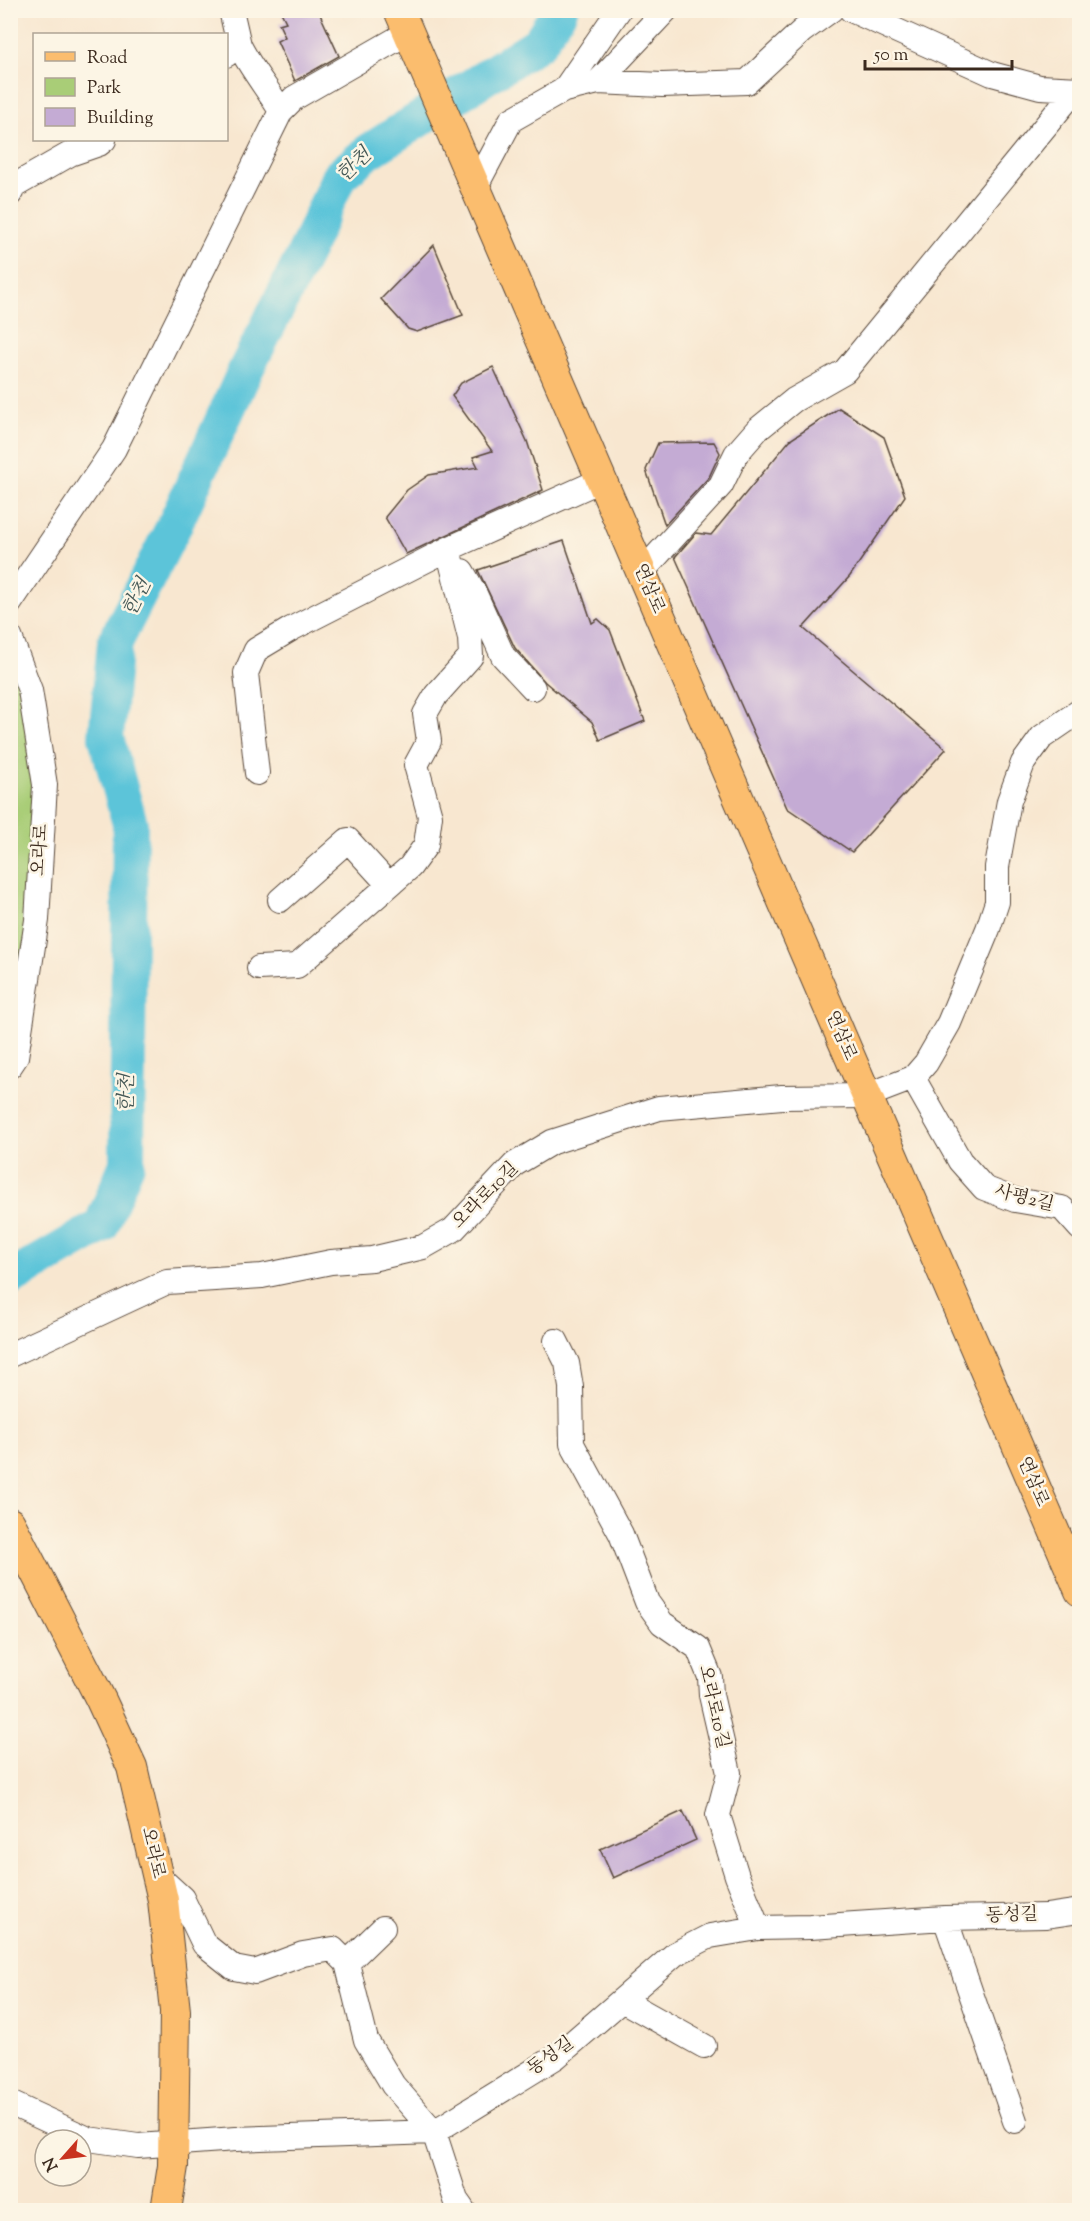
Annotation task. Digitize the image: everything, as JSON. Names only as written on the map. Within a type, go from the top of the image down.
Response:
[{"type":"main road","name":"연삼로","points":[[407,28],[1080,1591]]},
{"type":"main road","name":"오라로","points":[[10,1523],[132,1767],[163,1900],[175,2011],[173,2166],[166,2211]]},
{"type":"street","points":[[231,10],[233,50],[268,90],[281,111]]},
{"type":"street","points":[[564,90],[619,10]]},
{"type":"street","points":[[598,82],[666,10]]},
{"type":"street","points":[[476,186],[511,120],[564,90],[598,82],[662,85],[747,81],[802,31],[831,10]]},
{"type":"street","points":[[851,10],[893,19],[992,74],[1040,87],[1078,89]]},
{"type":"street","points":[[10,603],[114,449],[281,111],[294,98],[407,28]]},
{"type":"street","points":[[641,573],[722,485],[736,454],[757,430],[794,400],[845,371],[1078,89]]},
{"type":"street","points":[[10,194],[14,186],[69,154],[104,141]]},
{"type":"street","points":[[257,773],[246,673],[256,650],[291,629],[447,549],[601,480]]},
{"type":"street","points":[[447,549],[474,592],[503,656],[533,688]]},
{"type":"street","points":[[259,968],[297,966],[410,867],[426,845],[430,816],[416,765],[429,741],[425,714],[436,694],[471,656],[470,638],[447,549]]},
{"type":"street","name":"오라로","points":[[10,637],[30,690],[45,785],[37,920],[16,1057],[10,1066]]},
{"type":"street","points":[[866,1096],[913,1078],[926,1063],[949,1023],[988,929],[996,903],[997,867],[1009,801],[1023,763],[1042,736],[1080,711]]},
{"type":"street","points":[[280,900],[348,840],[389,885]]},
{"type":"street","name":"사평2길","points":[[913,1078],[960,1161],[984,1188],[1015,1200],[1062,1208],[1080,1228]]},
{"type":"street","name":"오라로10길","points":[[10,1355],[167,1282],[262,1276],[331,1262],[372,1259],[423,1247],[453,1230],[515,1164],[552,1142],[659,1108],[782,1097],[866,1096]]},
{"type":"street","name":"오라로10길","points":[[556,1341],[567,1363],[571,1387],[572,1444],[621,1534],[647,1602],[662,1623],[698,1648],[710,1677],[711,1695],[729,1773],[718,1815],[737,1876],[759,1928]]},
{"type":"street","points":[[157,1875],[182,1898],[204,1944],[234,1968],[255,1972],[303,1954],[333,1949],[347,1963],[366,2040],[393,2085],[434,2132],[456,2200],[463,2211]]},
{"type":"street","name":"동성길","points":[[10,2103],[88,2139],[138,2146],[236,2139],[434,2132],[556,2057],[675,1954],[710,1936],[759,1928],[945,1918],[1046,1916],[1080,1911]]},
{"type":"street","points":[[945,1918],[1015,2121]]},
{"type":"street","points":[[347,1963],[383,1928]]},
{"type":"street","points":[[622,2000],[704,2046]]},
{"type":"green space","points":[[10,636],[45,785],[10,1066]]},
{"type":"building","points":[[280,10],[318,10],[339,56],[295,81],[277,41],[285,37],[279,24],[286,22]]},
{"type":"building","points":[[434,245],[463,315],[417,332],[408,329],[381,299]]},
{"type":"building","points":[[493,367],[527,441],[543,490],[406,554],[385,517],[407,490],[429,475],[478,467],[473,457],[492,451],[452,396],[461,383]]},
{"type":"building","points":[[839,408],[884,437],[905,496],[850,576],[803,628],[946,749],[852,852],[787,808],[675,557],[696,533],[711,535],[790,440]]},
{"type":"building","points":[[714,442],[720,453],[709,477],[665,525],[646,470],[658,443]]},
{"type":"building","points":[[564,541],[592,623],[598,619],[610,630],[645,721],[600,740],[592,722],[545,682],[515,648],[478,570]]},
{"type":"building","points":[[683,1811],[696,1840],[613,1878],[600,1849]]},
{"type":"waterway","name":"한천","points":[[10,1279],[101,1226],[127,1164],[130,824],[106,737],[115,642],[175,524],[246,369],[305,253],[339,176],[368,152],[539,43],[560,10]]}]
